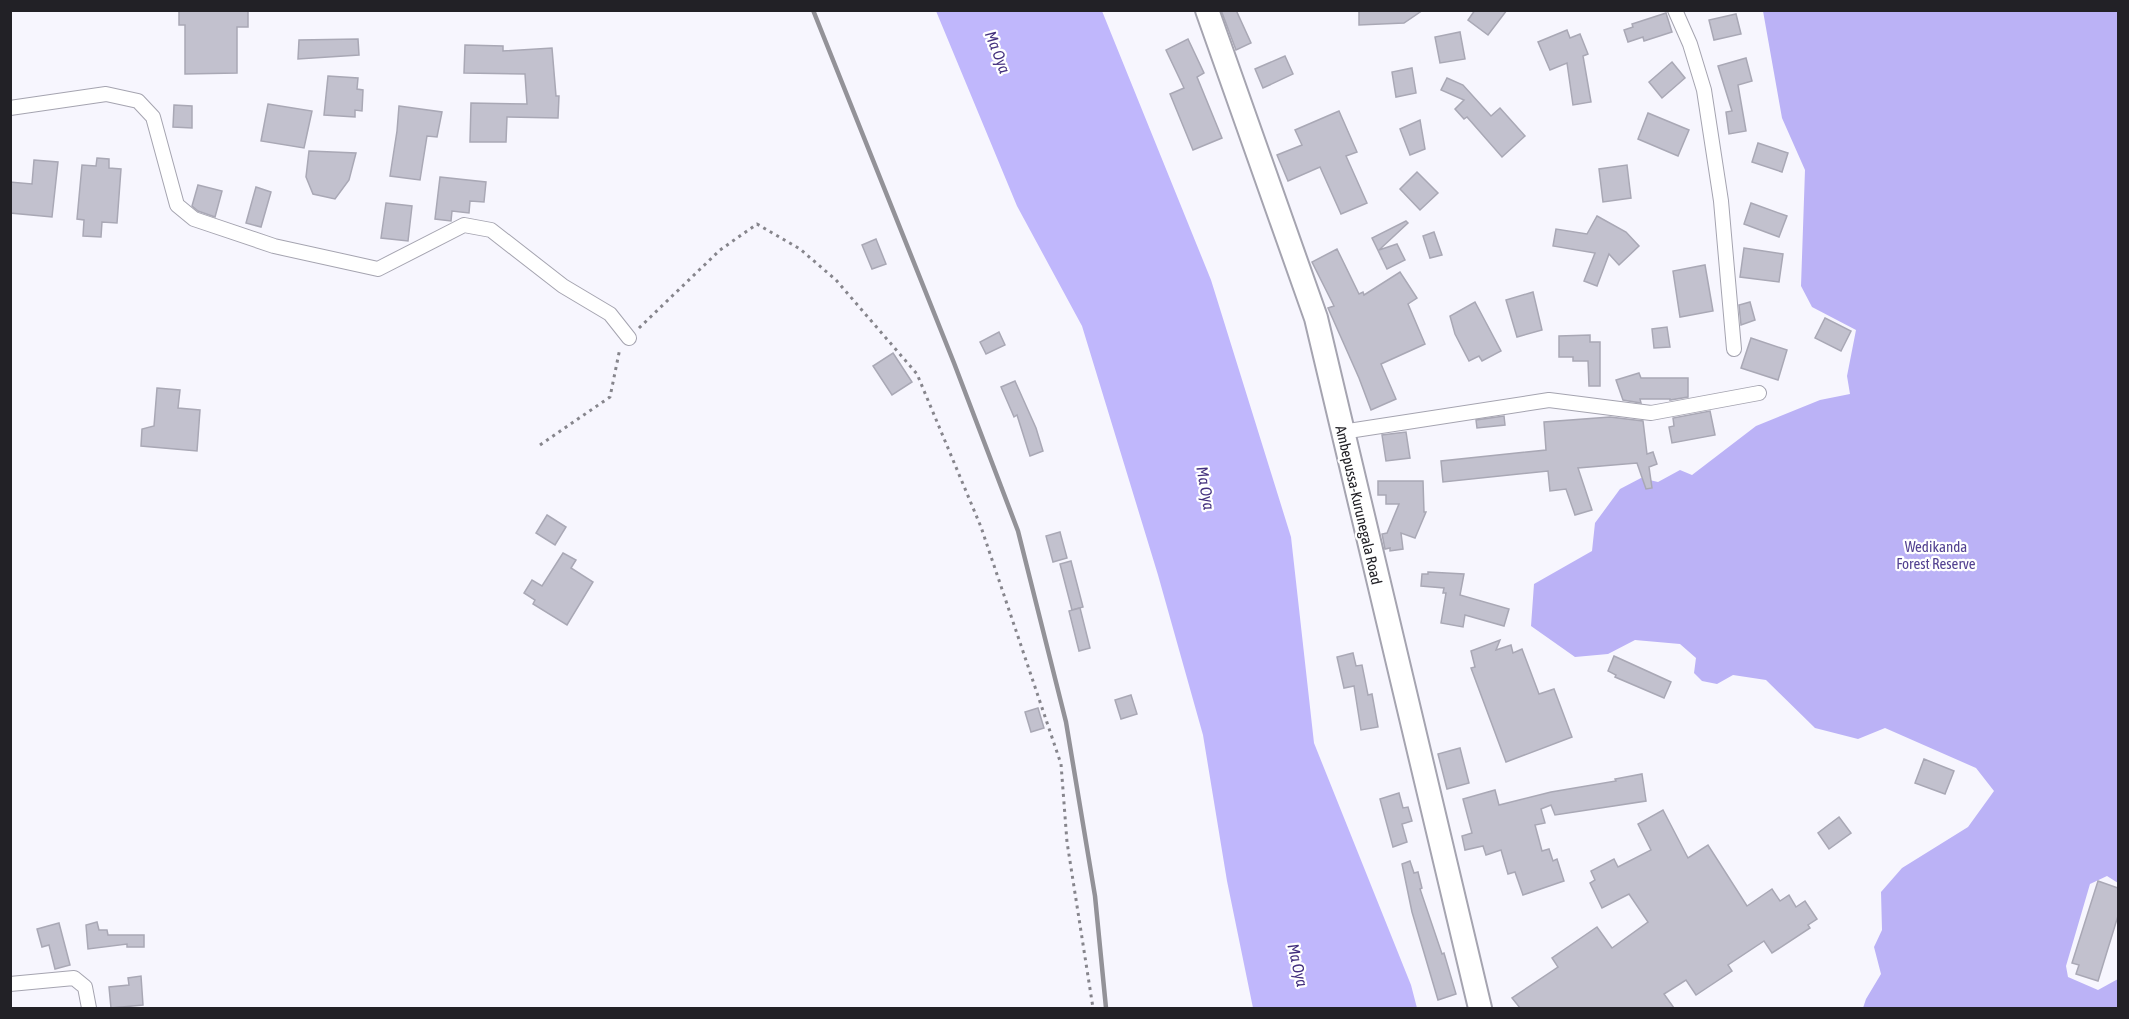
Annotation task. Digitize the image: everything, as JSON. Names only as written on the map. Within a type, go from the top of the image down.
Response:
[{"type":"highway","name":"Ambepussa-Kurunegala Road","points":[[1207,10],[1316,318],[1480,1008]]},
{"type":"street","points":[[1675,10],[1690,44],[1704,90],[1721,201],[1734,349]]},
{"type":"street","points":[[10,108],[106,94],[138,101],[153,117],[177,205],[194,219],[274,246],[378,269],[464,225],[490,230],[563,286],[610,314],[629,338]]},
{"type":"street","points":[[1342,432],[1549,400],[1651,413],[1759,393]]},
{"type":"street","points":[[10,984],[74,978],[85,987],[90,1008]]},
{"type":"path","points":[[540,445],[610,397],[621,345],[720,250],[757,224],[800,249],[836,280],[917,374],[981,527],[1061,764],[1067,842],[1093,1008]]},
{"type":"green space","name":"Wedikanda Forest Reserve","points":[[1763,11],[2118,11],[2118,883],[2107,876],[2090,884],[2066,966],[2068,977],[2098,990],[2118,979],[2118,1008],[1863,1008],[1881,974],[1874,947],[1882,930],[1881,892],[1902,868],[1968,827],[1994,791],[1976,768],[1885,728],[1858,739],[1815,728],[1766,680],[1733,675],[1717,684],[1702,681],[1694,673],[1696,658],[1680,644],[1635,640],[1608,654],[1575,657],[1531,626],[1534,584],[1592,551],[1595,523],[1620,489],[1641,478],[1658,482],[1680,470],[1692,475],[1756,426],[1820,400],[1850,394],[1847,376],[1856,330],[1812,307],[1801,286],[1805,170],[1782,118]]},
{"type":"water","name":"Ma Oya","points":[[936,11],[1102,11],[1211,280],[1291,537],[1314,743],[1411,985],[1417,1008],[1253,1008],[1227,881],[1203,735],[1158,575],[1082,326],[1017,206]]},
{"type":"building","points":[[179,10],[248,10],[248,27],[237,27],[237,73],[185,74],[185,25],[179,25]]},
{"type":"building","points":[[1221,10],[1236,10],[1251,43],[1236,50]]},
{"type":"building","points":[[1359,10],[1423,10],[1404,23],[1359,25]]},
{"type":"building","points":[[1475,10],[1507,10],[1488,35],[1468,20]]},
{"type":"building","points":[[1666,13],[1672,32],[1644,41],[1643,37],[1628,42],[1624,30],[1633,27],[1632,24]]},
{"type":"building","points":[[1736,14],[1741,34],[1714,40],[1709,20]]},
{"type":"building","points":[[1567,30],[1570,38],[1580,34],[1588,54],[1583,56],[1591,102],[1573,105],[1567,63],[1550,70],[1538,42]]},
{"type":"building","points":[[1460,32],[1465,59],[1440,63],[1435,37]]},
{"type":"building","points":[[358,39],[359,55],[298,59],[299,40]]},
{"type":"building","points":[[1188,39],[1204,73],[1197,77],[1222,138],[1193,150],[1170,94],[1184,88],[1166,50]]},
{"type":"building","points":[[465,45],[503,46],[503,51],[552,48],[556,96],[559,96],[558,118],[507,117],[506,142],[470,142],[471,103],[527,104],[525,74],[464,73]]},
{"type":"building","points":[[1285,56],[1293,74],[1263,88],[1255,69]]},
{"type":"building","points":[[1746,58],[1752,81],[1738,85],[1746,131],[1729,134],[1726,112],[1732,111],[1718,66]]},
{"type":"building","points":[[1672,62],[1685,78],[1662,98],[1649,82]]},
{"type":"building","points":[[1412,68],[1416,93],[1396,97],[1392,72]]},
{"type":"building","points":[[328,76],[358,78],[357,89],[363,90],[362,111],[355,110],[355,117],[324,115]]},
{"type":"building","points":[[1447,78],[1463,85],[1491,116],[1500,108],[1525,136],[1502,157],[1467,117],[1464,119],[1455,109],[1464,100],[1441,90]]},
{"type":"building","points":[[268,104],[312,111],[304,148],[261,141]]},
{"type":"building","points":[[174,105],[192,106],[192,128],[173,127]]},
{"type":"building","points":[[399,106],[442,112],[437,137],[427,136],[420,180],[390,176]]},
{"type":"building","points":[[1339,111],[1357,152],[1346,156],[1367,203],[1341,214],[1320,167],[1288,181],[1277,155],[1302,145],[1295,130]]},
{"type":"building","points":[[1648,113],[1689,130],[1678,156],[1638,139]]},
{"type":"building","points":[[1420,120],[1425,149],[1410,155],[1400,129]]},
{"type":"building","points":[[1758,143],[1788,153],[1782,172],[1752,162]]},
{"type":"building","points":[[309,151],[356,153],[349,180],[335,199],[313,194],[306,177]]},
{"type":"building","points":[[97,158],[109,159],[109,168],[121,169],[117,223],[102,222],[101,237],[83,236],[84,220],[77,219],[82,165],[96,166]]},
{"type":"building","points":[[34,160],[58,162],[52,217],[10,213],[10,182],[32,184]]},
{"type":"building","points":[[1627,165],[1631,198],[1603,202],[1599,169]]},
{"type":"building","points":[[1417,172],[1438,193],[1420,210],[1400,189]]},
{"type":"building","points":[[440,177],[486,182],[484,202],[470,201],[469,213],[452,211],[451,221],[435,219]]},
{"type":"building","points":[[198,185],[222,191],[215,217],[198,211],[192,206]]},
{"type":"building","points":[[256,187],[271,192],[261,227],[246,223]]},
{"type":"building","points":[[386,203],[412,206],[408,241],[381,238]]},
{"type":"building","points":[[1751,203],[1787,216],[1779,237],[1744,224]]},
{"type":"building","points":[[1597,216],[1626,232],[1639,246],[1619,265],[1609,254],[1597,286],[1584,281],[1595,253],[1553,246],[1556,229],[1587,234]]},
{"type":"building","points":[[1406,221],[1408,223],[1379,250],[1397,244],[1405,260],[1387,269],[1372,238]]},
{"type":"building","points":[[1434,232],[1442,255],[1430,258],[1423,236]]},
{"type":"building","points":[[876,239],[886,264],[872,269],[862,245]]},
{"type":"building","points":[[1744,248],[1783,254],[1779,282],[1740,277]]},
{"type":"building","points":[[1337,249],[1359,294],[1363,292],[1364,295],[1400,272],[1417,298],[1408,304],[1425,344],[1381,364],[1396,399],[1371,410],[1328,308],[1334,306],[1312,262]]},
{"type":"building","points":[[1705,265],[1713,311],[1680,317],[1673,271]]},
{"type":"building","points":[[1533,292],[1542,330],[1517,337],[1506,300]]},
{"type":"building","points":[[1475,302],[1501,351],[1482,361],[1479,356],[1469,361],[1455,334],[1450,316]]},
{"type":"building","points":[[1750,302],[1755,320],[1741,325],[1739,305]]},
{"type":"building","points":[[1825,318],[1851,331],[1841,351],[1815,338]]},
{"type":"building","points":[[1667,327],[1670,347],[1654,348],[1652,329]]},
{"type":"building","points":[[999,332],[1005,345],[986,354],[980,342]]},
{"type":"building","points":[[1590,335],[1590,342],[1600,342],[1600,386],[1589,386],[1588,361],[1573,361],[1573,357],[1559,357],[1559,336]]},
{"type":"building","points":[[1751,338],[1787,350],[1778,380],[1741,368]]},
{"type":"building","points":[[893,353],[912,382],[892,395],[873,366]]},
{"type":"building","points":[[1639,373],[1641,378],[1688,378],[1688,397],[1670,400],[1640,399],[1641,403],[1623,400],[1616,380]]},
{"type":"building","points":[[1015,381],[1036,428],[1043,451],[1030,456],[1017,415],[1014,417],[1001,387]]},
{"type":"building","points":[[157,388],[180,390],[178,408],[200,410],[197,451],[141,446],[142,429],[154,426]]},
{"type":"building","points":[[1710,411],[1715,435],[1672,443],[1669,427],[1674,426],[1673,418]]},
{"type":"building","points":[[1504,416],[1505,425],[1477,428],[1476,420]]},
{"type":"building","points":[[1610,417],[1643,421],[1647,454],[1653,452],[1657,464],[1649,467],[1652,488],[1646,489],[1637,463],[1578,468],[1592,510],[1575,515],[1566,489],[1550,491],[1548,471],[1443,482],[1441,461],[1546,450],[1544,422]]},
{"type":"building","points":[[1406,432],[1410,458],[1386,461],[1382,435]]},
{"type":"building","points":[[1378,481],[1423,481],[1424,512],[1426,512],[1415,538],[1401,533],[1403,549],[1390,551],[1390,548],[1385,549],[1382,534],[1387,533],[1399,504],[1386,504],[1386,495],[1378,495]]},
{"type":"building","points":[[547,515],[566,527],[555,545],[536,533]]},
{"type":"building","points":[[1060,532],[1067,558],[1053,562],[1046,536]]},
{"type":"building","points":[[563,553],[576,560],[571,568],[593,582],[567,625],[533,604],[535,600],[524,593],[532,580],[542,586]]},
{"type":"building","points":[[1071,561],[1083,607],[1072,610],[1060,564]]},
{"type":"building","points":[[1428,572],[1464,574],[1460,595],[1509,609],[1504,626],[1465,615],[1463,627],[1441,623],[1446,593],[1443,593],[1444,588],[1421,586],[1422,574],[1428,574]]},
{"type":"building","points":[[1080,608],[1090,648],[1079,651],[1069,611]]},
{"type":"building","points":[[1500,640],[1496,650],[1511,645],[1513,653],[1522,649],[1539,694],[1554,689],[1572,737],[1506,762],[1471,668],[1475,667],[1471,651]]},
{"type":"building","points":[[1353,653],[1356,666],[1362,665],[1368,695],[1372,694],[1378,727],[1361,730],[1354,686],[1344,688],[1337,657]]},
{"type":"building","points":[[1614,656],[1671,682],[1664,698],[1615,677],[1616,675],[1608,671]]},
{"type":"building","points":[[1131,695],[1137,714],[1121,719],[1115,700]]},
{"type":"building","points":[[1038,708],[1044,728],[1031,732],[1025,712]]},
{"type":"building","points":[[1460,748],[1469,783],[1447,789],[1438,754]]},
{"type":"building","points":[[1924,759],[1954,771],[1945,794],[1915,783]]},
{"type":"building","points":[[1642,774],[1646,801],[1555,815],[1551,805],[1541,809],[1545,823],[1535,825],[1542,851],[1549,849],[1553,861],[1557,859],[1564,881],[1523,895],[1515,872],[1508,874],[1501,850],[1486,855],[1483,846],[1465,850],[1462,836],[1472,833],[1463,799],[1495,790],[1499,805]]},
{"type":"building","points":[[1399,793],[1403,808],[1408,807],[1412,821],[1402,824],[1407,842],[1393,847],[1380,799]]},
{"type":"building","points":[[1663,810],[1688,858],[1708,845],[1747,906],[1772,889],[1780,901],[1789,895],[1796,907],[1805,901],[1817,919],[1808,925],[1810,928],[1772,953],[1764,941],[1728,965],[1732,971],[1696,995],[1686,980],[1664,994],[1674,1008],[1520,1008],[1512,998],[1558,967],[1552,958],[1597,927],[1612,948],[1648,922],[1629,894],[1602,908],[1590,883],[1595,880],[1591,871],[1614,859],[1618,867],[1651,850],[1638,824]]},
{"type":"building","points":[[1839,817],[1851,833],[1829,849],[1818,833]]},
{"type":"building","points":[[1410,861],[1414,873],[1418,872],[1422,888],[1420,889],[1442,954],[1444,953],[1456,994],[1438,1000],[1412,912],[1402,864]]},
{"type":"building","points":[[2098,881],[2118,888],[2118,916],[2098,981],[2076,974],[2079,965],[2072,963]]},
{"type":"building","points":[[97,922],[99,930],[107,930],[108,935],[144,935],[144,947],[127,947],[127,944],[88,949],[86,925]]},
{"type":"building","points":[[59,923],[70,965],[55,969],[49,945],[42,947],[37,929]]},
{"type":"building","points":[[141,976],[143,1005],[111,1008],[109,987],[129,985],[128,978]]},
{"type":"railway","points":[[813,10],[954,363],[1018,531],[1066,722],[1095,896],[1106,1008]]}]
